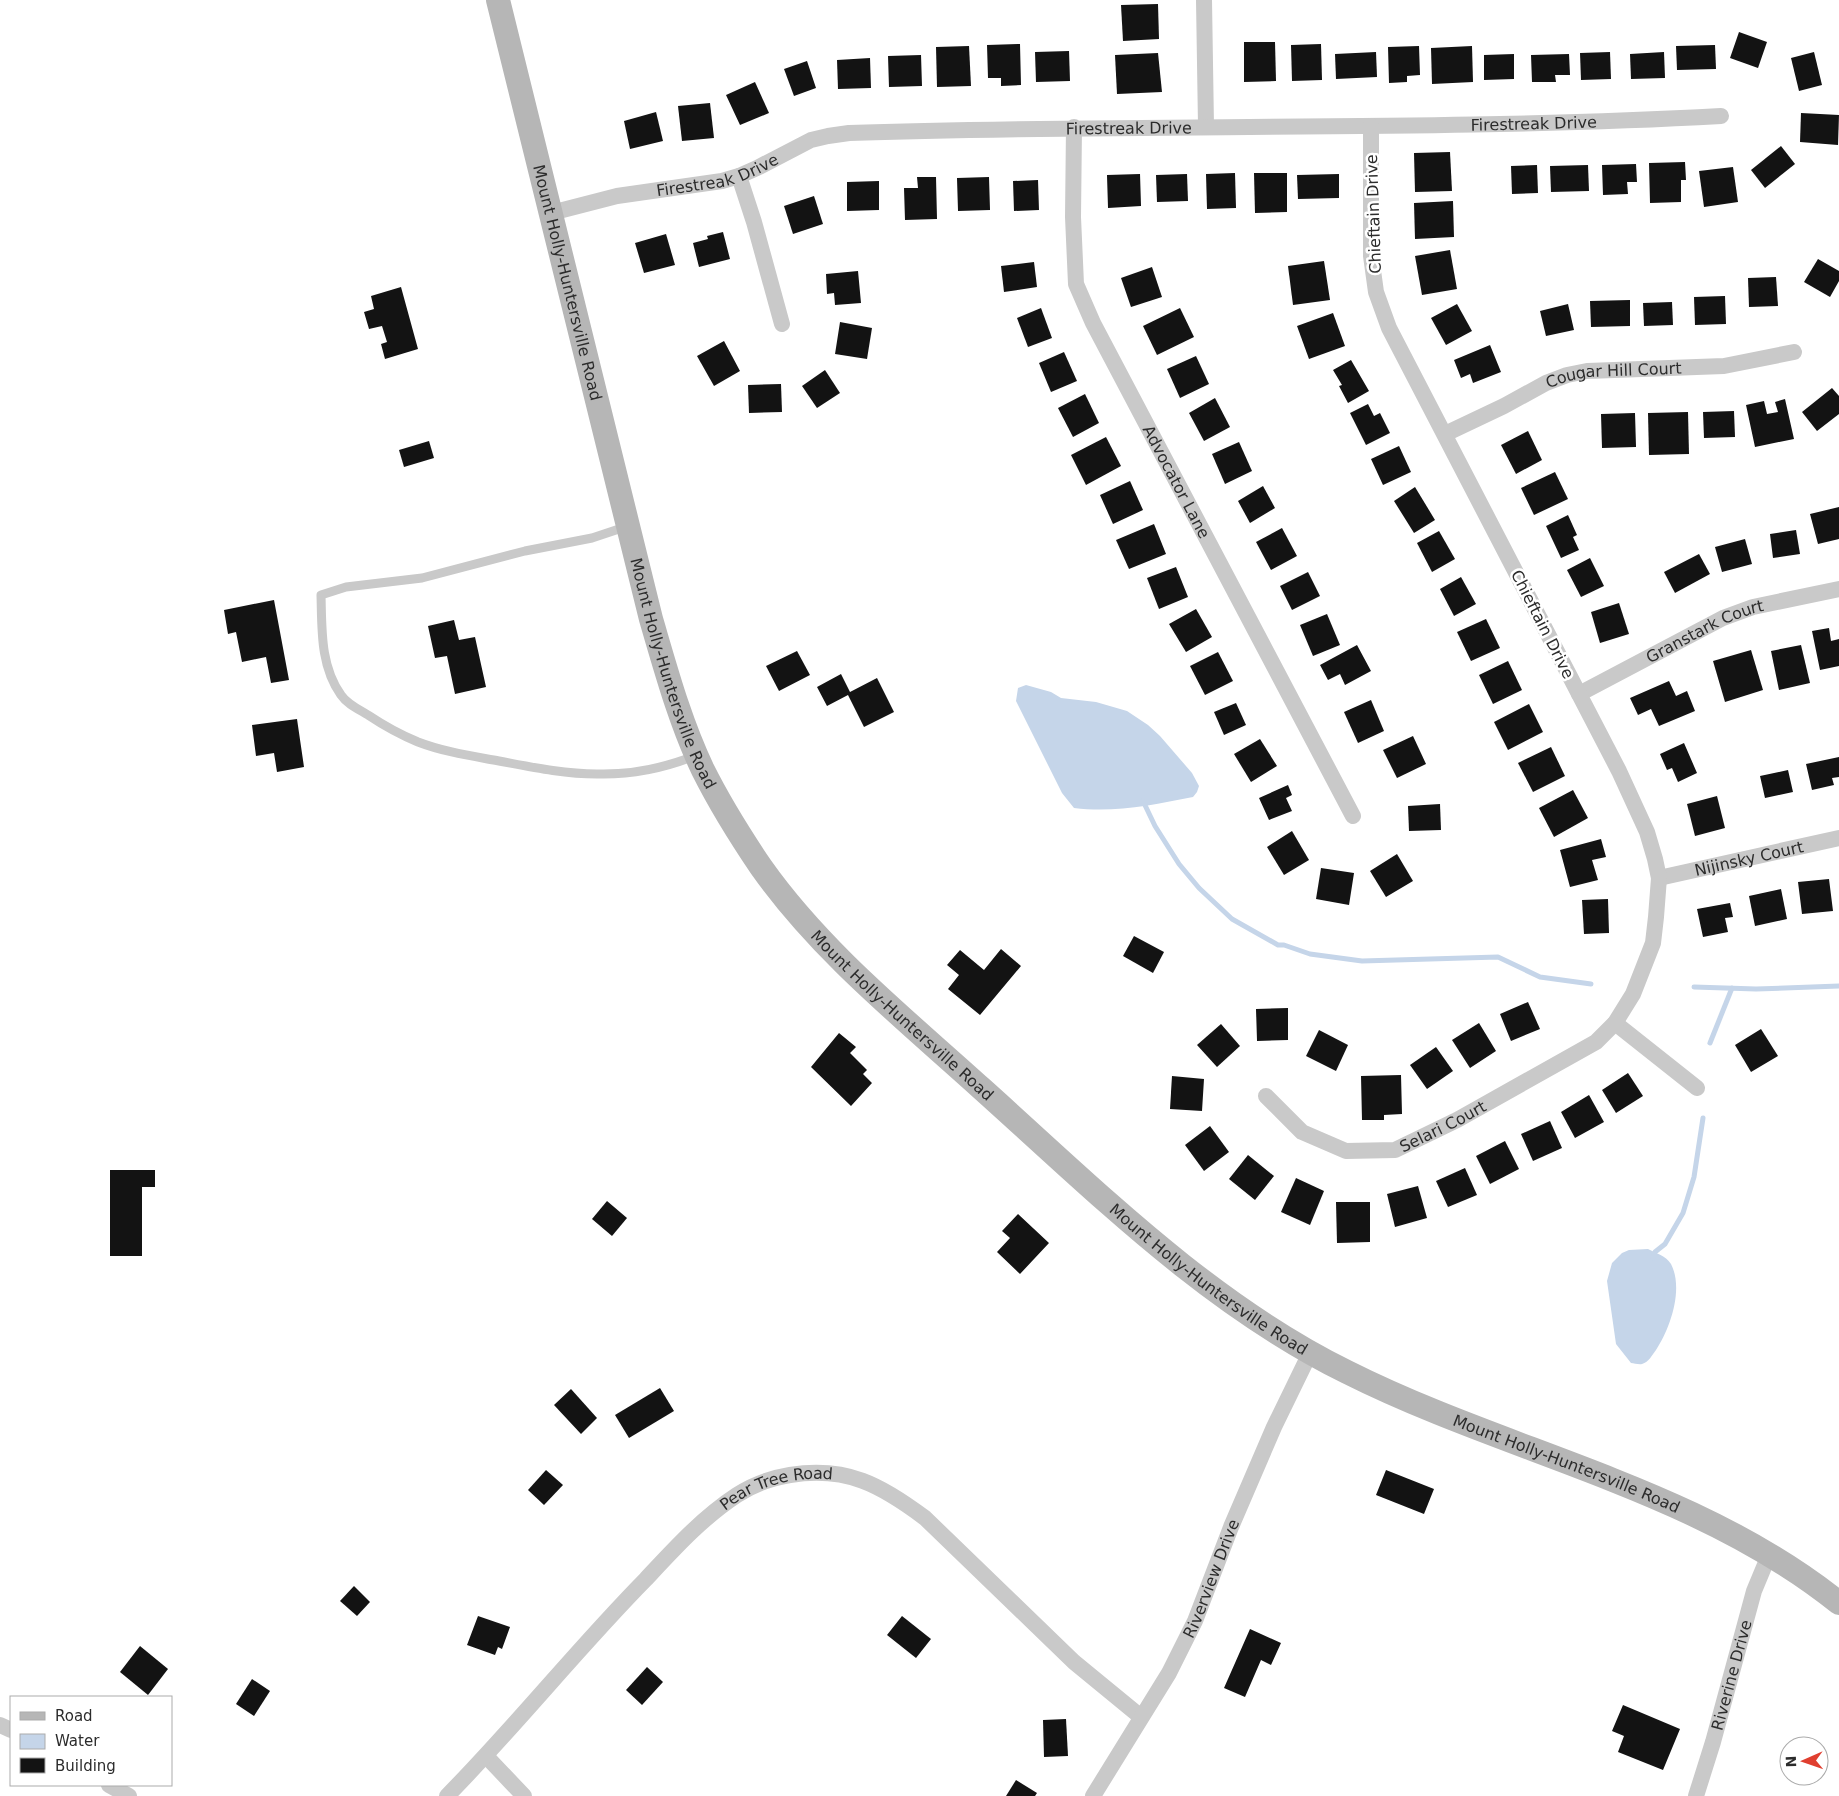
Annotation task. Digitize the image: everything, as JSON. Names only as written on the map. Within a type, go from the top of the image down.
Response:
[{"type":"main road","name":"Mount Holly-Huntersville Road","points":[[498,0],[628,526],[667,674],[681,717],[721,805],[762,867],[821,939],[863,981],[1172,1258],[1216,1292],[1286,1339],[1310,1353],[1407,1400],[1634,1489],[1702,1519],[1770,1555],[1839,1603]]},
{"type":"street","points":[[1204,0],[1206,126]]},
{"type":"street","name":"Firestreak Drive","points":[[551,213],[617,196],[705,184],[739,176],[811,140],[849,133],[1074,127],[1371,126],[1644,120],[1721,116]]},
{"type":"street","name":"Chieftain Drive","points":[[1371,126],[1371,256],[1376,292],[1389,328],[1619,771],[1647,832],[1659,878],[1653,943],[1633,994],[1616,1023]]},
{"type":"street","name":"Advocator Lane","points":[[1074,127],[1076,284],[1093,323],[1353,816]]},
{"type":"street","points":[[739,176],[754,222],[782,324]]},
{"type":"street","name":"Cougar Hill Court","points":[[1445,434],[1504,406],[1546,383],[1567,375],[1587,371],[1691,369],[1724,366],[1794,352]]},
{"type":"street","name":"Granstark Court","points":[[1579,694],[1724,618],[1753,607],[1839,589]]},
{"type":"street","name":"Nijinsky Court","points":[[1659,878],[1839,838]]},
{"type":"street","points":[[1616,1023],[1697,1088]]},
{"type":"street","name":"Selari Court","points":[[1266,1096],[1302,1132],[1346,1151],[1395,1150],[1456,1120],[1582,1051],[1596,1042],[1616,1023]]},
{"type":"street","name":"Riverview Drive","points":[[1093,1796],[1169,1673],[1195,1621],[1231,1527],[1274,1427],[1310,1353]]},
{"type":"street","name":"Pear Tree Road","points":[[447,1796],[486,1756],[617,1608],[686,1538],[716,1510],[739,1493],[758,1484],[790,1475],[836,1473],[859,1478],[903,1501],[925,1518],[1074,1662],[1141,1717]]},
{"type":"street","name":"Riverine Drive","points":[[1696,1796],[1713,1742],[1754,1592],[1770,1555]]},
{"type":"street","points":[[486,1756],[524,1796]]},
{"type":"street","points":[[111,1786],[129,1796]]},
{"type":"lane","points":[[628,526],[592,538],[525,551],[422,578],[346,587],[321,596],[322,639],[326,660],[333,682],[341,695],[351,705],[381,724],[418,742],[456,753],[533,768],[596,774],[628,773],[671,766],[697,755]]},
{"type":"water","points":[[1026,685],[1051,692],[1061,698],[1096,702],[1127,711],[1148,725],[1160,736],[1192,773],[1199,786],[1197,792],[1193,797],[1119,809],[1074,808],[1062,793],[1016,701],[1018,688]]},
{"type":"water","points":[[1648,1249],[1664,1257],[1671,1264],[1675,1274],[1676,1297],[1674,1309],[1661,1341],[1648,1360],[1639,1364],[1631,1363],[1616,1344],[1607,1281],[1612,1263],[1622,1253],[1629,1250]]},
{"type":"building","points":[[1158,4],[1159,39],[1123,41],[1121,5]]},
{"type":"building","points":[[1739,32],[1767,42],[1758,68],[1730,58]]},
{"type":"building","points":[[1244,42],[1275,42],[1276,81],[1244,82]]},
{"type":"building","points":[[1020,44],[1021,85],[1001,86],[1001,78],[988,78],[987,45]]},
{"type":"building","points":[[1321,44],[1322,80],[1292,81],[1291,45]]},
{"type":"building","points":[[1715,45],[1716,69],[1677,70],[1676,46]]},
{"type":"building","points":[[969,46],[971,86],[937,87],[936,47]]},
{"type":"building","points":[[1419,46],[1420,75],[1407,76],[1407,82],[1389,83],[1388,47]]},
{"type":"building","points":[[1472,46],[1473,82],[1432,84],[1431,48]]},
{"type":"building","points":[[1069,51],[1070,81],[1036,82],[1035,52]]},
{"type":"building","points":[[1376,52],[1377,77],[1336,79],[1335,54]]},
{"type":"building","points":[[1610,52],[1611,79],[1581,80],[1580,53]]},
{"type":"building","points":[[1664,52],[1665,78],[1631,79],[1630,54]]},
{"type":"building","points":[[1814,52],[1822,85],[1799,91],[1791,58]]},
{"type":"building","points":[[1158,53],[1162,92],[1117,94],[1115,55]]},
{"type":"building","points":[[1514,54],[1514,79],[1484,80],[1484,55]]},
{"type":"building","points":[[1569,54],[1570,75],[1555,75],[1556,82],[1532,82],[1531,55]]},
{"type":"building","points":[[921,55],[922,86],[889,87],[888,56]]},
{"type":"building","points":[[870,58],[871,88],[838,89],[837,60]]},
{"type":"building","points":[[807,61],[816,88],[794,96],[784,69]]},
{"type":"building","points":[[755,82],[769,113],[740,125],[726,95]]},
{"type":"building","points":[[710,103],[714,138],[682,141],[678,106]]},
{"type":"building","points":[[656,112],[663,141],[630,149],[624,121]]},
{"type":"building","points":[[1801,113],[1839,115],[1838,145],[1800,142]]},
{"type":"building","points":[[1781,146],[1795,164],[1765,188],[1751,170]]},
{"type":"building","points":[[1450,152],[1452,191],[1415,192],[1414,153]]},
{"type":"building","points":[[1685,162],[1686,180],[1681,180],[1681,202],[1650,203],[1649,163]]},
{"type":"building","points":[[1636,164],[1637,182],[1627,182],[1628,194],[1603,195],[1602,165]]},
{"type":"building","points":[[1537,165],[1538,193],[1512,194],[1511,166]]},
{"type":"building","points":[[1588,165],[1589,191],[1551,192],[1550,166]]},
{"type":"building","points":[[1733,167],[1738,202],[1704,207],[1699,171]]},
{"type":"building","points":[[1235,173],[1236,208],[1207,209],[1206,174]]},
{"type":"building","points":[[1254,173],[1287,173],[1287,212],[1255,213]]},
{"type":"building","points":[[1140,174],[1141,206],[1108,208],[1107,175]]},
{"type":"building","points":[[1187,174],[1188,201],[1157,202],[1156,175]]},
{"type":"building","points":[[1339,174],[1339,198],[1298,199],[1297,175]]},
{"type":"building","points":[[917,177],[936,177],[937,219],[905,220],[904,188],[918,188]]},
{"type":"building","points":[[989,177],[990,210],[958,211],[957,178]]},
{"type":"building","points":[[1038,180],[1039,210],[1014,211],[1013,181]]},
{"type":"building","points":[[879,181],[879,210],[847,211],[847,182]]},
{"type":"building","points":[[814,196],[823,224],[793,234],[784,206]]},
{"type":"building","points":[[1453,201],[1454,237],[1415,239],[1414,203]]},
{"type":"building","points":[[723,232],[730,259],[699,267],[693,243],[708,239],[707,236]]},
{"type":"building","points":[[666,234],[675,265],[644,273],[635,243]]},
{"type":"building","points":[[1450,250],[1457,289],[1422,295],[1415,256]]},
{"type":"building","points":[[1818,259],[1839,271],[1839,281],[1830,297],[1804,282]]},
{"type":"building","points":[[1324,261],[1330,300],[1293,305],[1288,266]]},
{"type":"building","points":[[1034,262],[1037,287],[1004,292],[1001,266]]},
{"type":"building","points":[[1152,267],[1162,297],[1131,307],[1121,278]]},
{"type":"building","points":[[858,271],[861,303],[835,305],[834,293],[827,294],[826,274]]},
{"type":"building","points":[[1776,277],[1778,306],[1749,307],[1748,278]]},
{"type":"building","points":[[401,287],[418,349],[385,359],[381,344],[387,342],[382,326],[369,329],[364,312],[374,309],[371,296]]},
{"type":"building","points":[[1725,296],[1726,324],[1695,325],[1694,297]]},
{"type":"building","points":[[1630,300],[1630,326],[1591,327],[1590,301]]},
{"type":"building","points":[[1672,302],[1673,325],[1644,326],[1643,303]]},
{"type":"building","points":[[1457,304],[1472,331],[1446,345],[1431,318]]},
{"type":"building","points":[[1568,304],[1574,330],[1546,336],[1540,311]]},
{"type":"building","points":[[1041,308],[1052,338],[1028,347],[1017,318]]},
{"type":"building","points":[[1180,308],[1194,337],[1157,355],[1143,326]]},
{"type":"building","points":[[1333,313],[1345,346],[1309,359],[1297,326]]},
{"type":"building","points":[[840,322],[872,328],[867,359],[835,354]]},
{"type":"building","points":[[724,341],[740,371],[714,386],[697,356]]},
{"type":"building","points":[[1490,345],[1501,372],[1473,383],[1470,374],[1461,378],[1454,360]]},
{"type":"building","points":[[1064,352],[1077,381],[1051,392],[1039,363]]},
{"type":"building","points":[[1196,356],[1209,384],[1180,398],[1167,369]]},
{"type":"building","points":[[1351,360],[1369,391],[1348,403],[1339,386],[1342,385],[1333,370]]},
{"type":"building","points":[[825,370],[840,393],[817,408],[802,386]]},
{"type":"building","points":[[781,384],[782,412],[749,413],[748,385]]},
{"type":"building","points":[[1832,388],[1839,396],[1839,414],[1817,431],[1802,412]]},
{"type":"building","points":[[1085,394],[1099,423],[1073,437],[1058,408]]},
{"type":"building","points":[[1215,398],[1230,427],[1204,441],[1189,413]]},
{"type":"building","points":[[1785,399],[1794,439],[1755,447],[1746,405],[1764,401],[1767,414],[1778,412],[1775,402]]},
{"type":"building","points":[[1368,404],[1374,416],[1380,413],[1390,433],[1366,445],[1350,413]]},
{"type":"building","points":[[1734,411],[1735,437],[1704,438],[1703,412]]},
{"type":"building","points":[[1688,412],[1689,454],[1649,455],[1648,413]]},
{"type":"building","points":[[1635,413],[1636,447],[1602,448],[1601,414]]},
{"type":"building","points":[[1528,431],[1542,460],[1516,474],[1501,445]]},
{"type":"building","points":[[1106,437],[1121,466],[1086,485],[1071,455]]},
{"type":"building","points":[[429,441],[434,458],[404,467],[399,450]]},
{"type":"building","points":[[1239,442],[1252,471],[1225,484],[1212,454]]},
{"type":"building","points":[[1399,446],[1411,472],[1383,485],[1371,459]]},
{"type":"building","points":[[1555,472],[1568,499],[1534,515],[1521,488]]},
{"type":"building","points":[[1130,481],[1143,510],[1113,524],[1100,495]]},
{"type":"building","points":[[1263,486],[1275,508],[1250,523],[1238,501]]},
{"type":"building","points":[[1415,487],[1435,520],[1414,533],[1394,501]]},
{"type":"building","points":[[1839,507],[1839,539],[1818,544],[1810,514]]},
{"type":"building","points":[[1568,515],[1577,535],[1573,537],[1579,550],[1561,558],[1546,526]]},
{"type":"building","points":[[1154,524],[1166,554],[1129,569],[1116,540]]},
{"type":"building","points":[[1282,528],[1297,556],[1271,570],[1256,542]]},
{"type":"building","points":[[1796,530],[1800,554],[1773,558],[1770,534]]},
{"type":"building","points":[[1439,531],[1455,559],[1432,572],[1417,543]]},
{"type":"building","points":[[1745,539],[1752,564],[1722,572],[1715,547]]},
{"type":"building","points":[[1699,554],[1710,574],[1675,593],[1664,572]]},
{"type":"building","points":[[1590,558],[1604,586],[1581,597],[1567,570]]},
{"type":"building","points":[[1176,567],[1188,597],[1159,609],[1147,578]]},
{"type":"building","points":[[1308,572],[1320,596],[1292,610],[1280,586]]},
{"type":"building","points":[[1461,577],[1476,604],[1454,616],[1440,589]]},
{"type":"building","points":[[274,600],[289,680],[271,683],[266,657],[242,662],[236,632],[228,634],[224,610]]},
{"type":"building","points":[[1619,603],[1629,634],[1600,643],[1591,612]]},
{"type":"building","points":[[1196,609],[1212,637],[1186,652],[1169,624]]},
{"type":"building","points":[[1327,614],[1340,645],[1313,656],[1300,625]]},
{"type":"building","points":[[1486,619],[1500,648],[1471,661],[1457,632]]},
{"type":"building","points":[[454,620],[459,640],[475,637],[486,687],[455,694],[447,656],[435,658],[428,626]]},
{"type":"building","points":[[1829,628],[1831,641],[1839,639],[1839,666],[1820,670],[1812,631]]},
{"type":"building","points":[[1357,645],[1371,671],[1345,685],[1340,674],[1328,680],[1320,665]]},
{"type":"building","points":[[1801,645],[1810,683],[1779,690],[1771,651]]},
{"type":"building","points":[[1751,650],[1763,690],[1725,702],[1713,661]]},
{"type":"building","points":[[797,651],[810,675],[779,691],[766,666]]},
{"type":"building","points":[[1218,652],[1233,681],[1205,695],[1190,666]]},
{"type":"building","points":[[1508,661],[1522,690],[1493,704],[1479,675]]},
{"type":"building","points":[[841,674],[850,692],[877,678],[894,712],[864,727],[848,695],[827,706],[817,687]]},
{"type":"building","points":[[1669,681],[1676,696],[1687,691],[1695,711],[1659,726],[1651,709],[1638,715],[1630,698]]},
{"type":"building","points":[[1371,700],[1384,731],[1358,743],[1344,712]]},
{"type":"building","points":[[1236,703],[1246,725],[1224,735],[1214,712]]},
{"type":"building","points":[[1529,704],[1543,732],[1508,750],[1494,722]]},
{"type":"building","points":[[297,719],[304,767],[277,772],[274,753],[256,756],[252,725]]},
{"type":"building","points":[[1413,736],[1426,764],[1397,778],[1383,750]]},
{"type":"building","points":[[1260,739],[1277,766],[1251,782],[1234,754]]},
{"type":"building","points":[[1684,743],[1697,773],[1678,782],[1672,768],[1667,770],[1660,754]]},
{"type":"building","points":[[1551,747],[1565,776],[1533,792],[1518,763]]},
{"type":"building","points":[[1839,757],[1839,777],[1832,778],[1834,785],[1812,790],[1806,764]]},
{"type":"building","points":[[1788,770],[1793,792],[1765,798],[1760,776]]},
{"type":"building","points":[[1288,785],[1292,795],[1286,798],[1292,811],[1269,820],[1259,798]]},
{"type":"building","points":[[1573,790],[1588,818],[1554,837],[1539,808]]},
{"type":"building","points":[[1717,796],[1725,828],[1695,836],[1687,804]]},
{"type":"building","points":[[1440,804],[1441,830],[1409,831],[1408,806]]},
{"type":"building","points":[[1292,831],[1309,860],[1284,875],[1267,847]]},
{"type":"building","points":[[1601,839],[1606,857],[1592,860],[1598,880],[1570,887],[1560,850]]},
{"type":"building","points":[[1397,854],[1413,881],[1386,897],[1370,871]]},
{"type":"building","points":[[1321,868],[1354,873],[1349,905],[1316,899]]},
{"type":"building","points":[[1829,879],[1833,911],[1802,914],[1798,882]]},
{"type":"building","points":[[1781,889],[1787,919],[1755,926],[1749,896]]},
{"type":"building","points":[[1608,899],[1609,933],[1584,934],[1582,900]]},
{"type":"building","points":[[1730,903],[1733,917],[1725,918],[1728,932],[1703,937],[1697,909]]},
{"type":"building","points":[[1134,936],[1164,952],[1153,973],[1123,956]]},
{"type":"building","points":[[1001,949],[1021,966],[980,1015],[948,989],[959,975],[947,965],[960,950],[984,970]]},
{"type":"building","points":[[1528,1002],[1540,1029],[1511,1041],[1500,1014]]},
{"type":"building","points":[[1288,1008],[1288,1040],[1257,1041],[1256,1009]]},
{"type":"building","points":[[1479,1023],[1496,1051],[1470,1068],[1452,1040]]},
{"type":"building","points":[[1221,1024],[1240,1046],[1217,1067],[1197,1045]]},
{"type":"building","points":[[1761,1029],[1778,1056],[1751,1072],[1735,1045]]},
{"type":"building","points":[[1319,1030],[1348,1045],[1336,1071],[1306,1056]]},
{"type":"building","points":[[839,1033],[856,1047],[850,1053],[867,1070],[863,1074],[872,1083],[851,1106],[811,1067]]},
{"type":"building","points":[[1436,1047],[1453,1071],[1427,1089],[1410,1065]]},
{"type":"building","points":[[1628,1073],[1643,1096],[1616,1113],[1602,1090]]},
{"type":"building","points":[[1401,1075],[1402,1114],[1384,1115],[1384,1120],[1362,1120],[1361,1076]]},
{"type":"building","points":[[1172,1076],[1204,1079],[1202,1111],[1170,1109]]},
{"type":"building","points":[[1589,1095],[1604,1122],[1575,1138],[1561,1112]]},
{"type":"building","points":[[1550,1121],[1562,1148],[1533,1161],[1521,1134]]},
{"type":"building","points":[[1210,1126],[1229,1152],[1204,1171],[1185,1145]]},
{"type":"building","points":[[1505,1141],[1519,1169],[1490,1184],[1476,1156]]},
{"type":"building","points":[[1248,1155],[1274,1176],[1255,1200],[1229,1179]]},
{"type":"building","points":[[1465,1168],[1477,1195],[1448,1207],[1436,1181]]},
{"type":"building","points":[[110,1170],[155,1170],[155,1187],[142,1187],[142,1256],[110,1256]]},
{"type":"building","points":[[1296,1178],[1324,1191],[1310,1225],[1281,1212]]},
{"type":"building","points":[[1418,1186],[1427,1218],[1395,1227],[1387,1194]]},
{"type":"building","points":[[607,1201],[627,1218],[612,1236],[592,1219]]},
{"type":"building","points":[[1336,1202],[1370,1202],[1370,1242],[1337,1243]]},
{"type":"building","points":[[1018,1214],[1049,1243],[1020,1274],[997,1252],[1010,1238],[1002,1231]]},
{"type":"building","points":[[660,1388],[674,1411],[629,1438],[615,1415]]},
{"type":"building","points":[[571,1389],[597,1418],[581,1434],[554,1405]]},
{"type":"building","points":[[546,1470],[563,1485],[544,1505],[528,1490]]},
{"type":"building","points":[[1386,1470],[1434,1489],[1424,1514],[1376,1495]]},
{"type":"building","points":[[354,1586],[370,1602],[357,1616],[340,1601]]},
{"type":"building","points":[[478,1616],[510,1627],[502,1649],[498,1647],[495,1655],[467,1645]]},
{"type":"building","points":[[902,1616],[931,1639],[916,1658],[887,1635]]},
{"type":"building","points":[[1250,1629],[1281,1643],[1271,1665],[1261,1660],[1245,1697],[1224,1688]]},
{"type":"building","points":[[140,1646],[168,1669],[148,1695],[120,1672]]},
{"type":"building","points":[[647,1667],[663,1682],[642,1705],[626,1690]]},
{"type":"building","points":[[252,1679],[270,1691],[254,1716],[236,1704]]},
{"type":"building","points":[[1623,1705],[1680,1729],[1663,1770],[1618,1752],[1624,1736],[1612,1731]]},
{"type":"building","points":[[1066,1719],[1068,1756],[1044,1757],[1043,1720]]},
{"type":"building","points":[[1016,1780],[1037,1793],[1035,1796],[1006,1796]]},
{"type":"waterway","points":[[1143,801],[1155,826],[1179,864],[1199,888],[1232,919],[1278,945],[1284,945],[1310,954],[1362,961],[1498,957],[1540,977],[1591,984]]},
{"type":"waterway","points":[[1694,987],[1756,989],[1839,986]]},
{"type":"waterway","points":[[1710,1043],[1732,988]]},
{"type":"waterway","points":[[1653,1258],[1655,1252],[1665,1244],[1683,1213],[1694,1177],[1703,1118]]}]
